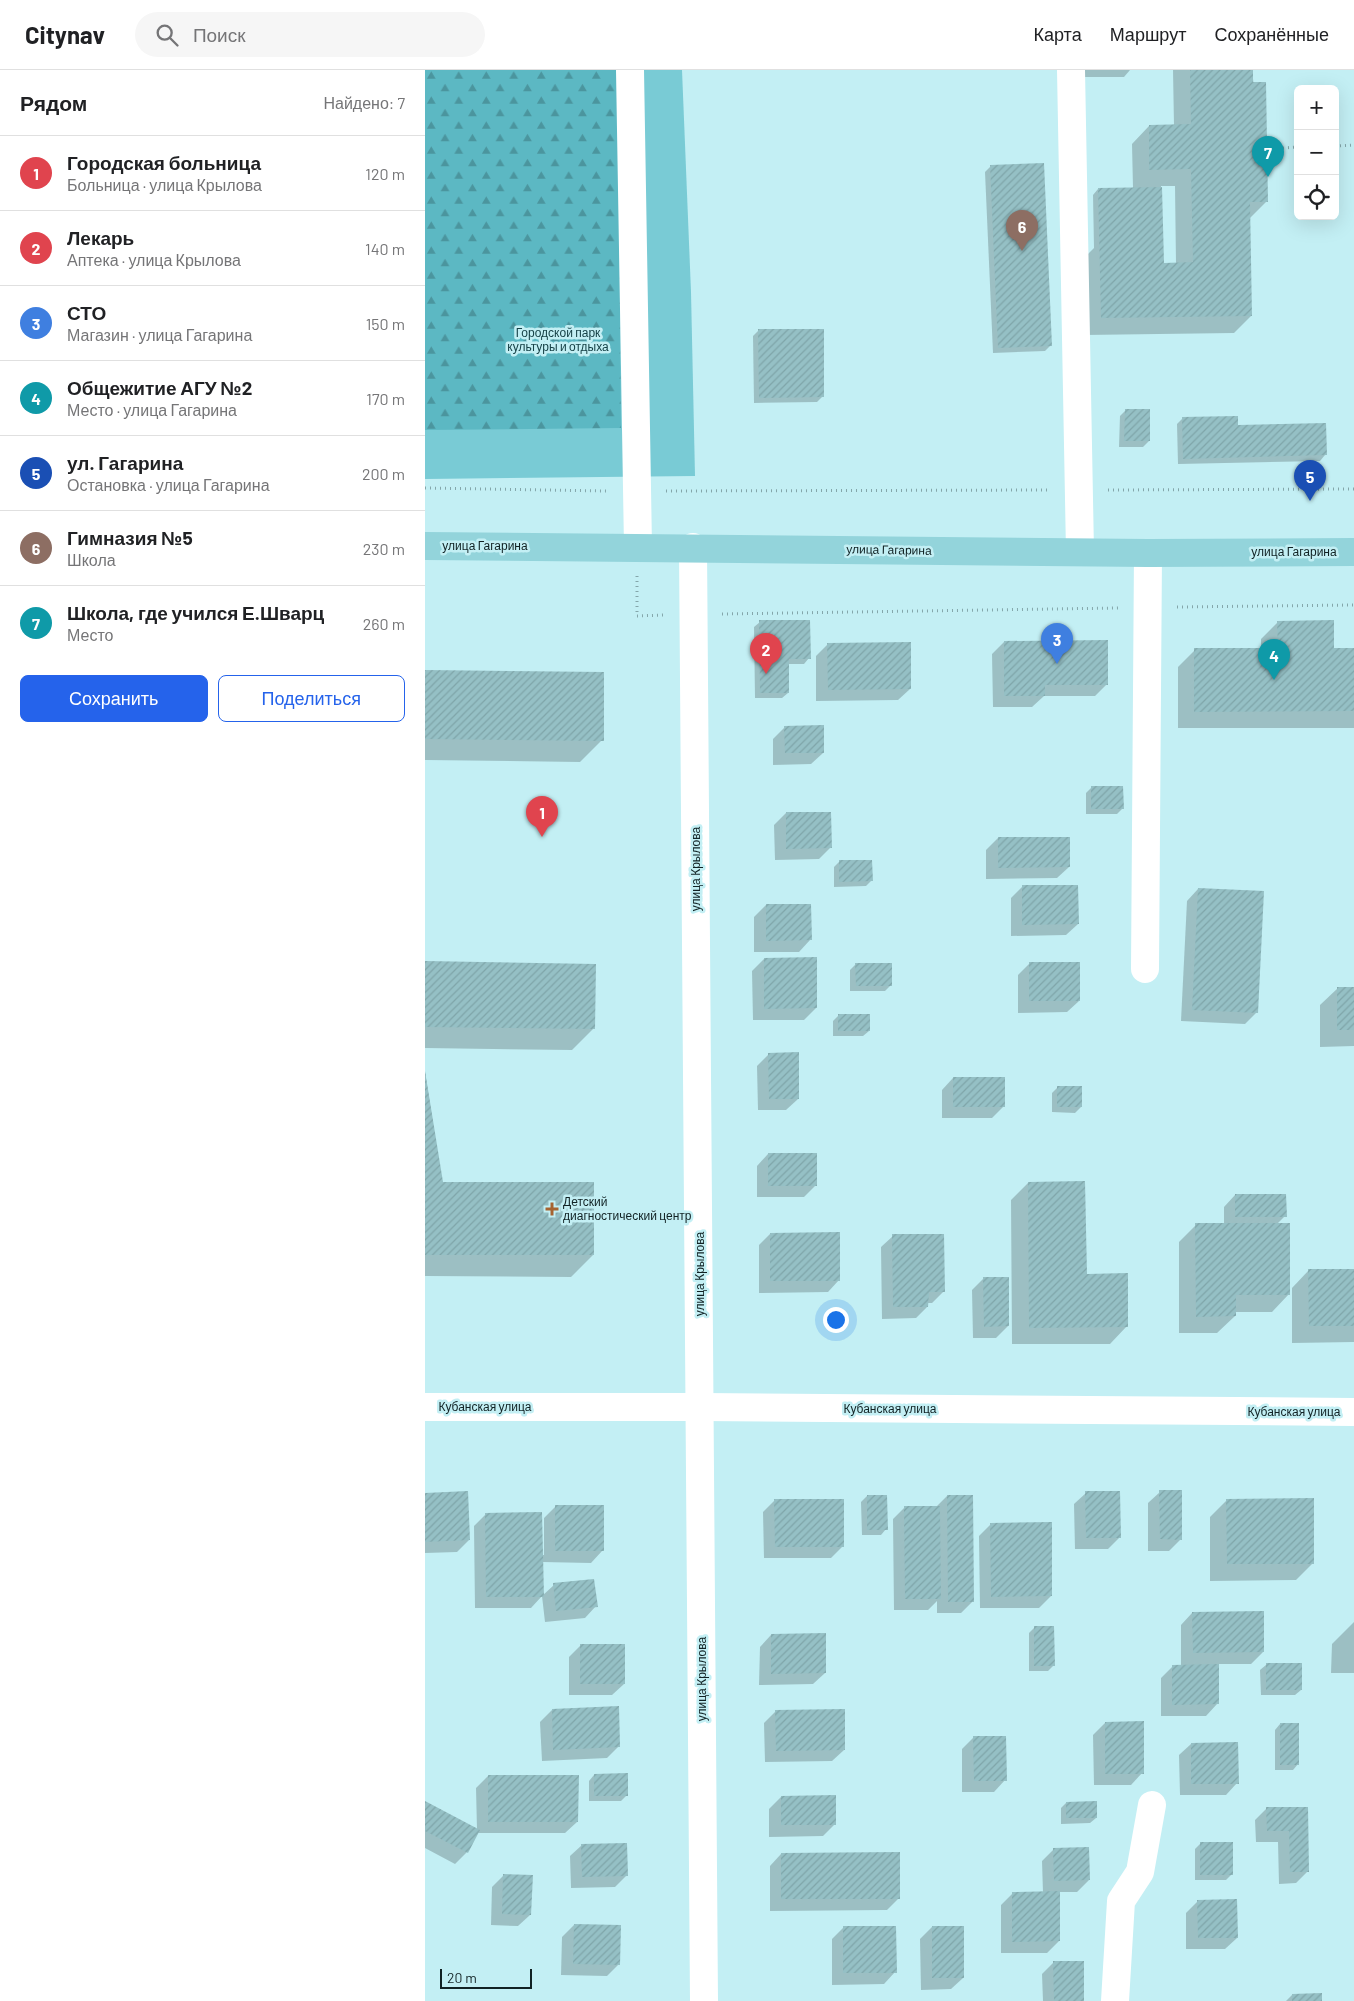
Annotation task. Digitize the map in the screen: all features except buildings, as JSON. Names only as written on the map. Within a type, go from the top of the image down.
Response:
[{"type":"main road","name":"улица Гагарина","points":[[425,546],[1080,552],[1354,552]]},
{"type":"street","points":[[630,70],[638,547]]},
{"type":"street","points":[[1071,70],[1080,552]]},
{"type":"street","name":"улица Крылова","points":[[693,548],[704,2001]]},
{"type":"street","points":[[1145,969],[1148,552]]},
{"type":"street","name":"Кубанская улица","points":[[425,1407],[1354,1412]]},
{"type":"street","points":[[1115,2001],[1121,1901],[1141,1872],[1152,1805]]},
{"type":"path","points":[[1339,146],[1354,145]]},
{"type":"path","points":[[1283,148],[1294,147]]},
{"type":"path","points":[[425,488],[636,491],[1354,490]]},
{"type":"path","points":[[638,547],[637,616],[1354,605]]},
{"type":"green space","name":"Городской парк культуры и отдыха","points":[[425,70],[682,70],[691,292],[695,476],[425,479]]},
{"type":"green space","name":"Городской парк культуры и отдыха","points":[[425,70],[618,70],[621,428],[425,430]]},
{"type":"place","name":"Школа, где учился Е.Шварц","points":[[1268,177]]},
{"type":"place","name":"Гимназия №5","points":[[1022,251]]},
{"type":"place","name":"ул. Гагарина","points":[[1310,501]]},
{"type":"place","name":"СТО","points":[[1057,664]]},
{"type":"place","name":"Лекарь","points":[[766,674]]},
{"type":"place","name":"Общежитие АГУ №2","points":[[1274,680]]},
{"type":"place","name":"Городская больница","points":[[542,837]]},
{"type":"place","name":"Детский диагностический центр","points":[[552,1209]]}]
